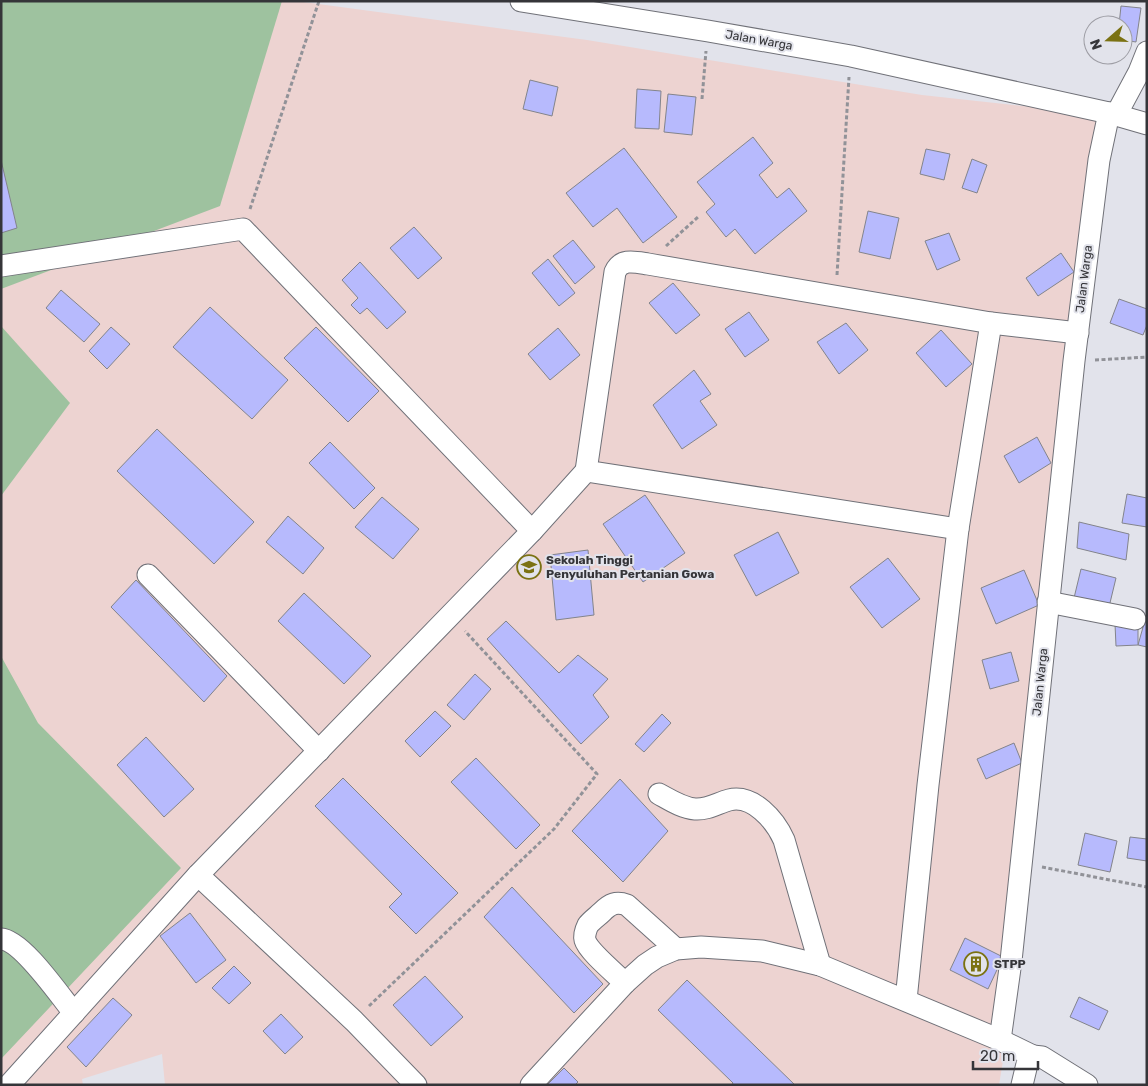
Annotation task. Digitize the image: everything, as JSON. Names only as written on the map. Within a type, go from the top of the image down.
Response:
[{"type":"street","name":"Jalan Warga","points":[[521,1],[850,56],[1112,114],[1099,160],[1074,361],[1011,961],[1000,1040]]},
{"type":"street","points":[[1147,52],[1139,72],[1112,114],[1147,124]]},
{"type":"street","points":[[1,266],[243,229],[532,531]]},
{"type":"street","points":[[9,1085],[198,875],[532,531],[586,471],[615,272],[621,263],[648,264],[992,323],[1078,333]]},
{"type":"street","points":[[906,1000],[928,785],[958,529],[992,323]]},
{"type":"street","points":[[586,471],[958,529]]},
{"type":"street","points":[[148,574],[319,752]]},
{"type":"street","points":[[1048,602],[1134,619]]},
{"type":"street","points":[[659,794],[680,805],[695,809],[706,808],[738,798],[748,801],[770,818],[778,827],[784,840],[820,964]]},
{"type":"street","points":[[198,875],[354,1021],[416,1085]]},
{"type":"street","points":[[625,983],[585,941],[588,925],[608,906],[613,903],[626,905],[676,949]]},
{"type":"street","points":[[1,939],[14,944],[35,963],[74,1013]]},
{"type":"street","points":[[531,1085],[625,983],[657,957],[676,949],[701,947],[762,951],[820,964],[1000,1040],[1033,1056],[1042,1057],[1087,1085]]},
{"type":"street","points":[[1022,1085],[1026,1064],[1033,1056]]},
{"type":"path","points":[[243,229],[319,1]]},
{"type":"path","points":[[702,99],[708,31]]},
{"type":"path","points":[[836,296],[850,56]]},
{"type":"path","points":[[648,264],[698,216]]},
{"type":"path","points":[[1074,361],[1147,357]]},
{"type":"path","points":[[354,1021],[554,829],[597,774],[450,615]]},
{"type":"path","points":[[1021,863],[1147,888]]},
{"type":"shaded area","name":"Sekolah Tinggi Penyuluhan Pertanian Gowa","points":[[1,1],[296,1],[587,40],[922,95],[1105,115],[1010,1019],[999,1085],[165,1085],[162,1054],[82,1079],[83,1085],[1,1085]]},
{"type":"green space","points":[[1,1],[282,1],[220,206],[1,289]]},
{"type":"green space","points":[[1,326],[70,403],[1,496]]},
{"type":"green space","points":[[1,656],[38,723],[181,868],[1,1059]]},
{"type":"building","points":[[1121,6],[1141,8],[1136,42],[1133,42],[1133,15],[1120,15]]},
{"type":"building","points":[[530,80],[558,87],[552,116],[523,109]]},
{"type":"building","points":[[637,89],[661,91],[659,129],[635,128]]},
{"type":"building","points":[[668,94],[696,97],[692,135],[664,132]]},
{"type":"building","points":[[753,137],[773,163],[759,175],[777,198],[789,188],[807,211],[755,254],[735,229],[726,237],[706,212],[715,204],[697,182]]},
{"type":"building","points":[[624,148],[677,217],[643,243],[617,208],[593,227],[566,193]]},
{"type":"building","points":[[926,149],[950,154],[944,180],[920,174]]},
{"type":"building","points":[[972,159],[987,165],[977,193],[962,188]]},
{"type":"building","points":[[1,160],[17,228],[1,233]]},
{"type":"building","points":[[868,211],[899,218],[890,259],[859,252]]},
{"type":"building","points":[[414,227],[442,258],[418,279],[390,248]]},
{"type":"building","points":[[949,233],[960,260],[937,270],[925,241]]},
{"type":"building","points":[[573,240],[595,267],[575,284],[553,256]]},
{"type":"building","points":[[1061,253],[1074,272],[1038,296],[1026,278]]},
{"type":"building","points":[[548,259],[575,293],[559,306],[532,273]]},
{"type":"building","points":[[360,262],[406,312],[387,329],[367,308],[360,314],[351,305],[358,298],[342,280]]},
{"type":"building","points":[[673,283],[700,315],[676,334],[649,303]]},
{"type":"building","points":[[61,290],[100,324],[84,342],[46,308]]},
{"type":"building","points":[[1119,299],[1147,309],[1147,325],[1143,335],[1110,323]]},
{"type":"building","points":[[210,307],[288,380],[252,419],[173,347]]},
{"type":"building","points":[[749,312],[769,340],[745,357],[725,329]]},
{"type":"building","points":[[846,323],[868,350],[839,374],[817,342]]},
{"type":"building","points":[[111,327],[130,344],[107,369],[89,351]]},
{"type":"building","points":[[316,327],[379,391],[348,422],[284,358]]},
{"type":"building","points":[[558,328],[580,355],[550,380],[528,354]]},
{"type":"building","points":[[941,330],[972,364],[946,387],[916,353]]},
{"type":"building","points":[[694,370],[711,394],[700,401],[717,425],[682,449],[653,405]]},
{"type":"building","points":[[157,429],[254,522],[214,564],[117,471]]},
{"type":"building","points":[[1037,437],[1051,463],[1019,483],[1004,456]]},
{"type":"building","points":[[330,442],[375,488],[354,509],[309,463]]},
{"type":"building","points":[[1127,494],[1147,498],[1147,527],[1122,523]]},
{"type":"building","points":[[645,495],[685,553],[643,582],[603,524]]},
{"type":"building","points":[[382,497],[419,529],[393,559],[355,527]]},
{"type":"building","points":[[288,516],[324,548],[303,574],[266,542]]},
{"type":"building","points":[[1079,522],[1129,534],[1126,560],[1077,548]]},
{"type":"building","points":[[778,532],[799,573],[756,596],[734,555]]},
{"type":"building","points":[[588,550],[594,615],[556,620],[550,555]]},
{"type":"building","points":[[888,558],[920,599],[882,628],[850,587]]},
{"type":"building","points":[[1081,569],[1116,578],[1109,607],[1074,598]]},
{"type":"building","points":[[1024,570],[1039,605],[996,624],[981,588]]},
{"type":"building","points":[[136,580],[227,676],[204,702],[111,607]]},
{"type":"building","points":[[304,593],[371,656],[344,684],[278,621]]},
{"type":"building","points":[[1147,613],[1147,647],[1138,645]]},
{"type":"building","points":[[506,621],[559,673],[578,655],[608,679],[593,695],[609,717],[581,744],[487,639]]},
{"type":"building","points":[[1138,623],[1138,645],[1116,646],[1115,624]]},
{"type":"building","points":[[1011,652],[1019,681],[990,689],[982,660]]},
{"type":"building","points":[[475,674],[491,689],[464,720],[447,705]]},
{"type":"building","points":[[435,711],[451,726],[420,757],[405,741]]},
{"type":"building","points":[[662,714],[671,723],[644,752],[635,744]]},
{"type":"building","points":[[146,737],[194,789],[164,817],[117,765]]},
{"type":"building","points":[[1014,743],[1022,763],[986,779],[977,759]]},
{"type":"building","points":[[476,758],[540,825],[516,849],[451,782]]},
{"type":"building","points":[[343,778],[458,893],[416,934],[389,907],[402,894],[315,806]]},
{"type":"building","points":[[620,779],[668,831],[623,882],[572,831]]},
{"type":"building","points":[[1085,833],[1117,841],[1110,872],[1078,865]]},
{"type":"building","points":[[1130,837],[1147,839],[1147,861],[1127,858]]},
{"type":"building","points":[[512,887],[603,984],[574,1013],[484,917]]},
{"type":"building","points":[[190,913],[226,960],[196,983],[160,936]]},
{"type":"building","name":"STPP","points":[[965,938],[1003,957],[988,989],[950,970]]},
{"type":"building","points":[[234,966],[251,983],[229,1004],[212,988]]},
{"type":"building","points":[[425,976],[463,1017],[431,1046],[393,1005]]},
{"type":"building","points":[[687,980],[795,1085],[732,1085],[733,1083],[658,1010]]},
{"type":"building","points":[[1079,997],[1108,1011],[1099,1030],[1070,1017]]},
{"type":"building","points":[[113,998],[132,1015],[86,1067],[67,1047]]},
{"type":"building","points":[[281,1014],[303,1037],[285,1054],[263,1031]]},
{"type":"building","points":[[564,1068],[578,1082],[575,1085],[547,1085]]},
{"type":"place","name":"Sekolah Tinggi Penyuluhan Pertanian Gowa","points":[[529,567]]},
{"type":"place","name":"STPP","points":[[976,964]]}]
